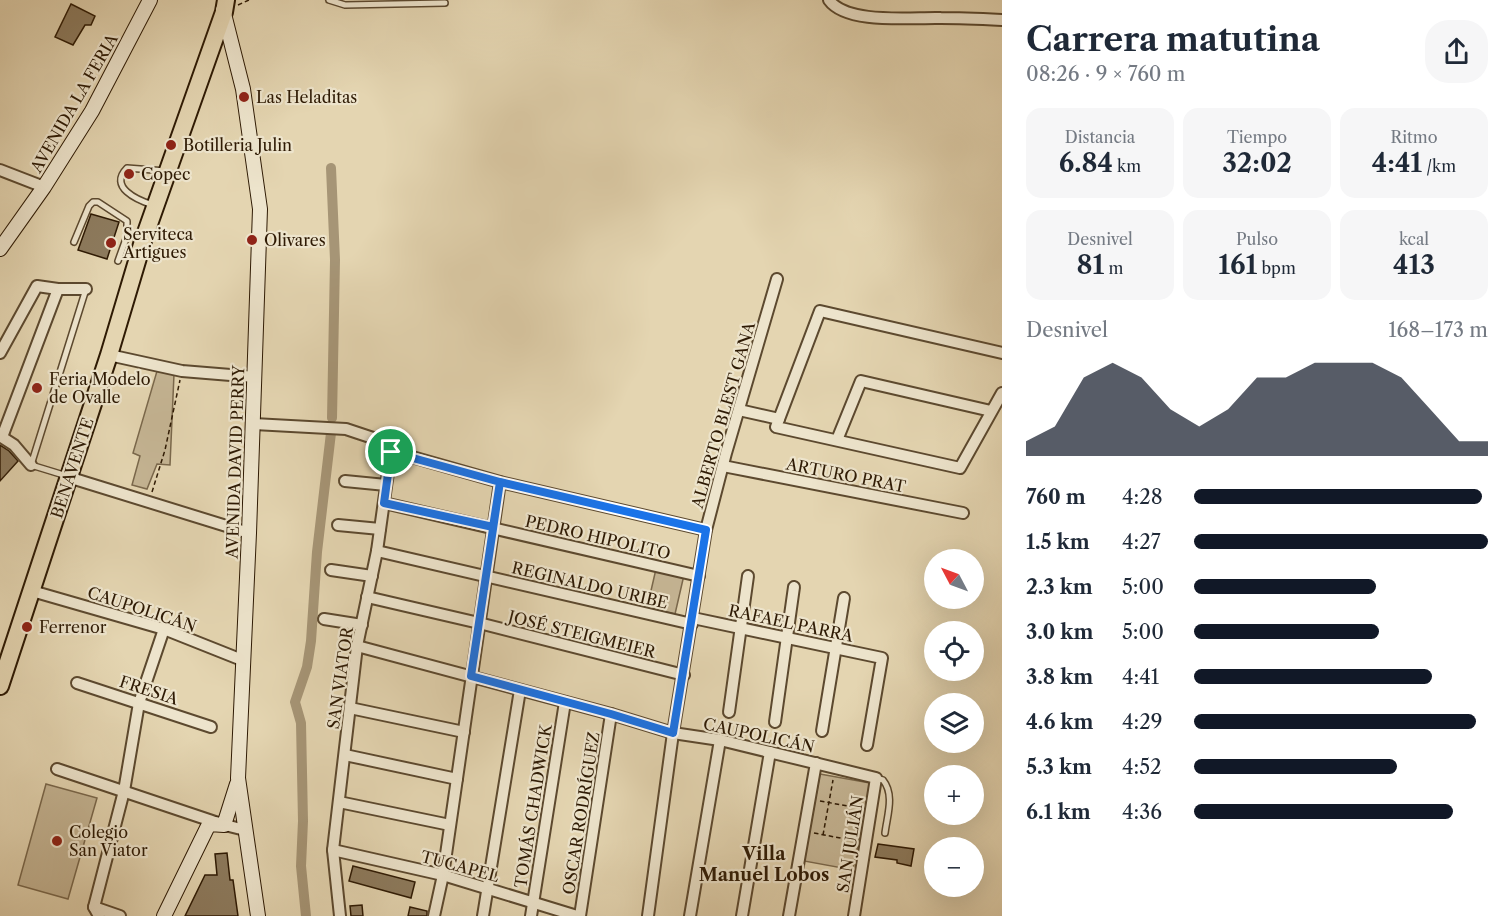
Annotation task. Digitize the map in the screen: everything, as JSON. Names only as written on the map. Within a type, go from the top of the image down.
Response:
[{"type":"main road","name":"AVENIDA LA FERIA","points":[[0,249],[44,187],[92,111],[150,0]]},
{"type":"main road","name":"BENAVENTE","points":[[0,686],[109,355],[135,238],[156,206],[225,3]]},
{"type":"main road","name":"AVENIDA DAVID PERRY","points":[[225,3],[243,89],[260,209],[254,423],[238,778],[258,916]]},
{"type":"main road","points":[[164,916],[210,824],[224,825],[238,778]]},
{"type":"street","points":[[829,0],[844,12],[875,18],[1002,20]]},
{"type":"street","points":[[0,170],[44,187]]},
{"type":"street","name":"ALBERTO BLEST GANA","points":[[648,916],[673,733],[706,530],[777,279]]},
{"type":"street","points":[[0,354],[37,286],[86,289]]},
{"type":"street","points":[[31,465],[14,445],[1,437],[58,289]]},
{"type":"street","points":[[1002,353],[820,311],[776,428],[960,468],[1002,393]]},
{"type":"street","points":[[109,355],[182,371],[255,378]]},
{"type":"street","points":[[837,440],[861,381],[991,411]]},
{"type":"street","points":[[739,410],[778,419]]},
{"type":"street","points":[[254,423],[346,429],[386,442],[390,449],[500,482],[706,530]]},
{"type":"street","name":"SAN VIATOR","points":[[339,916],[333,850],[357,646],[377,551],[390,449]]},
{"type":"street","name":"ARTURO PRAT","points":[[723,466],[963,513]]},
{"type":"street","points":[[68,477],[249,533]]},
{"type":"street","points":[[345,481],[386,485]]},
{"type":"street","points":[[434,916],[443,875],[500,482]]},
{"type":"street","name":"PEDRO HIPOLITO","points":[[384,503],[699,576]]},
{"type":"street","points":[[338,525],[380,529]]},
{"type":"street","name":"REGINALDO URIBE","points":[[377,551],[692,621]]},
{"type":"street","points":[[331,570],[372,576]]},
{"type":"street","points":[[729,712],[748,576]]},
{"type":"street","points":[[775,722],[794,587]]},
{"type":"street","name":"CAUPOLICÁN","points":[[32,591],[164,629],[242,660]]},
{"type":"street","name":"JOSÉ STEIGMEIER","points":[[367,597],[684,675]]},
{"type":"street","points":[[822,731],[844,598]]},
{"type":"street","points":[[324,619],[362,625]]},
{"type":"street","name":"RAFAEL PARRA","points":[[692,621],[741,628],[882,658],[867,745]]},
{"type":"street","points":[[120,916],[96,911],[124,791],[139,703],[164,629]]},
{"type":"street","name":"CAUPOLICÁN","points":[[357,646],[611,714],[673,733],[720,740],[876,777]]},
{"type":"street","name":"FRESIA","points":[[77,683],[211,727]]},
{"type":"street","points":[[483,916],[520,690]]},
{"type":"street","name":"TOMÁS CHADWICK","points":[[531,916],[566,702]]},
{"type":"street","points":[[350,708],[464,732]]},
{"type":"street","name":"OSCAR RODRÍGUEZ","points":[[578,916],[611,714]]},
{"type":"street","points":[[690,916],[720,740]]},
{"type":"street","points":[[742,916],[770,752]]},
{"type":"street","points":[[345,755],[457,779]]},
{"type":"street","points":[[789,916],[816,763]]},
{"type":"street","points":[[57,769],[245,830]]},
{"type":"street","name":"SAN JULIÁN","points":[[854,916],[876,777]]},
{"type":"street","points":[[339,802],[450,825]]},
{"type":"street","name":"TUCAPEL","points":[[333,850],[443,875],[578,916]]},
{"type":"lane","points":[[329,0],[345,5],[445,3]]},
{"type":"lane","points":[[156,206],[136,199],[120,185],[124,170],[127,168],[168,171]]},
{"type":"lane","points":[[74,242],[89,206],[93,202],[98,202],[128,221],[135,238],[118,261]]},
{"type":"lane","points":[[68,477],[31,465],[86,289]]},
{"type":"lane","points":[[876,777],[883,780],[888,788],[890,800],[885,833]]},
{"type":"path","points":[[149,502],[165,450],[182,371]]},
{"type":"path","points":[[823,835],[834,768]]},
{"type":"path","points":[[810,799],[871,810]]},
{"type":"path","points":[[804,832],[866,843]]},
{"type":"shaded area","points":[[157,371],[174,374],[170,465],[157,464],[147,489],[132,485],[140,456],[133,453]]},
{"type":"shaded area","points":[[656,569],[684,575],[675,614],[647,608]]},
{"type":"shaded area","points":[[820,774],[870,783],[853,870],[804,861]]},
{"type":"shaded area","name":"Colegio San Viator","points":[[46,784],[97,798],[68,899],[18,885]]},
{"type":"building","points":[[71,4],[95,16],[91,25],[85,25],[73,45],[55,37]]},
{"type":"building","points":[[91,214],[119,222],[107,259],[78,250]]},
{"type":"building","points":[[0,445],[18,461],[0,481]]},
{"type":"building","points":[[878,844],[914,849],[911,866],[897,863],[897,860],[875,857]]},
{"type":"building","points":[[227,853],[238,916],[185,916],[205,875],[217,875],[215,854]]},
{"type":"building","points":[[353,866],[415,882],[411,898],[349,881]]},
{"type":"building","points":[[362,905],[363,916],[351,916],[350,906]]},
{"type":"building","points":[[410,907],[427,911],[427,916],[408,916]]},
{"type":"waterway","points":[[331,168],[335,260],[332,418]]},
{"type":"waterway","points":[[306,916],[301,866],[303,821],[301,723],[295,702],[307,667],[311,641],[317,552],[331,433]]},
{"type":"place","name":"Las Heladitas","points":[[244,97]]},
{"type":"place","name":"Botilleria Julin","points":[[171,145]]},
{"type":"place","name":"Copec","points":[[129,174]]},
{"type":"place","name":"Olivares","points":[[252,240]]},
{"type":"place","name":"Serviteca Artigues","points":[[111,243]]},
{"type":"place","name":"Feria Modelo de Ovalle","points":[[37,388]]},
{"type":"place","name":"Ferrenor","points":[[27,627]]},
{"type":"place","name":"Colegio San Viator","points":[[57,841]]},
{"type":"district","name":"Villa Manuel Lobos","points":[[764,864]]},
{"type":"route","points":[[391,452],[384,503],[493,527],[500,482],[706,530],[673,733],[471,676],[500,482],[391,452]]}]
